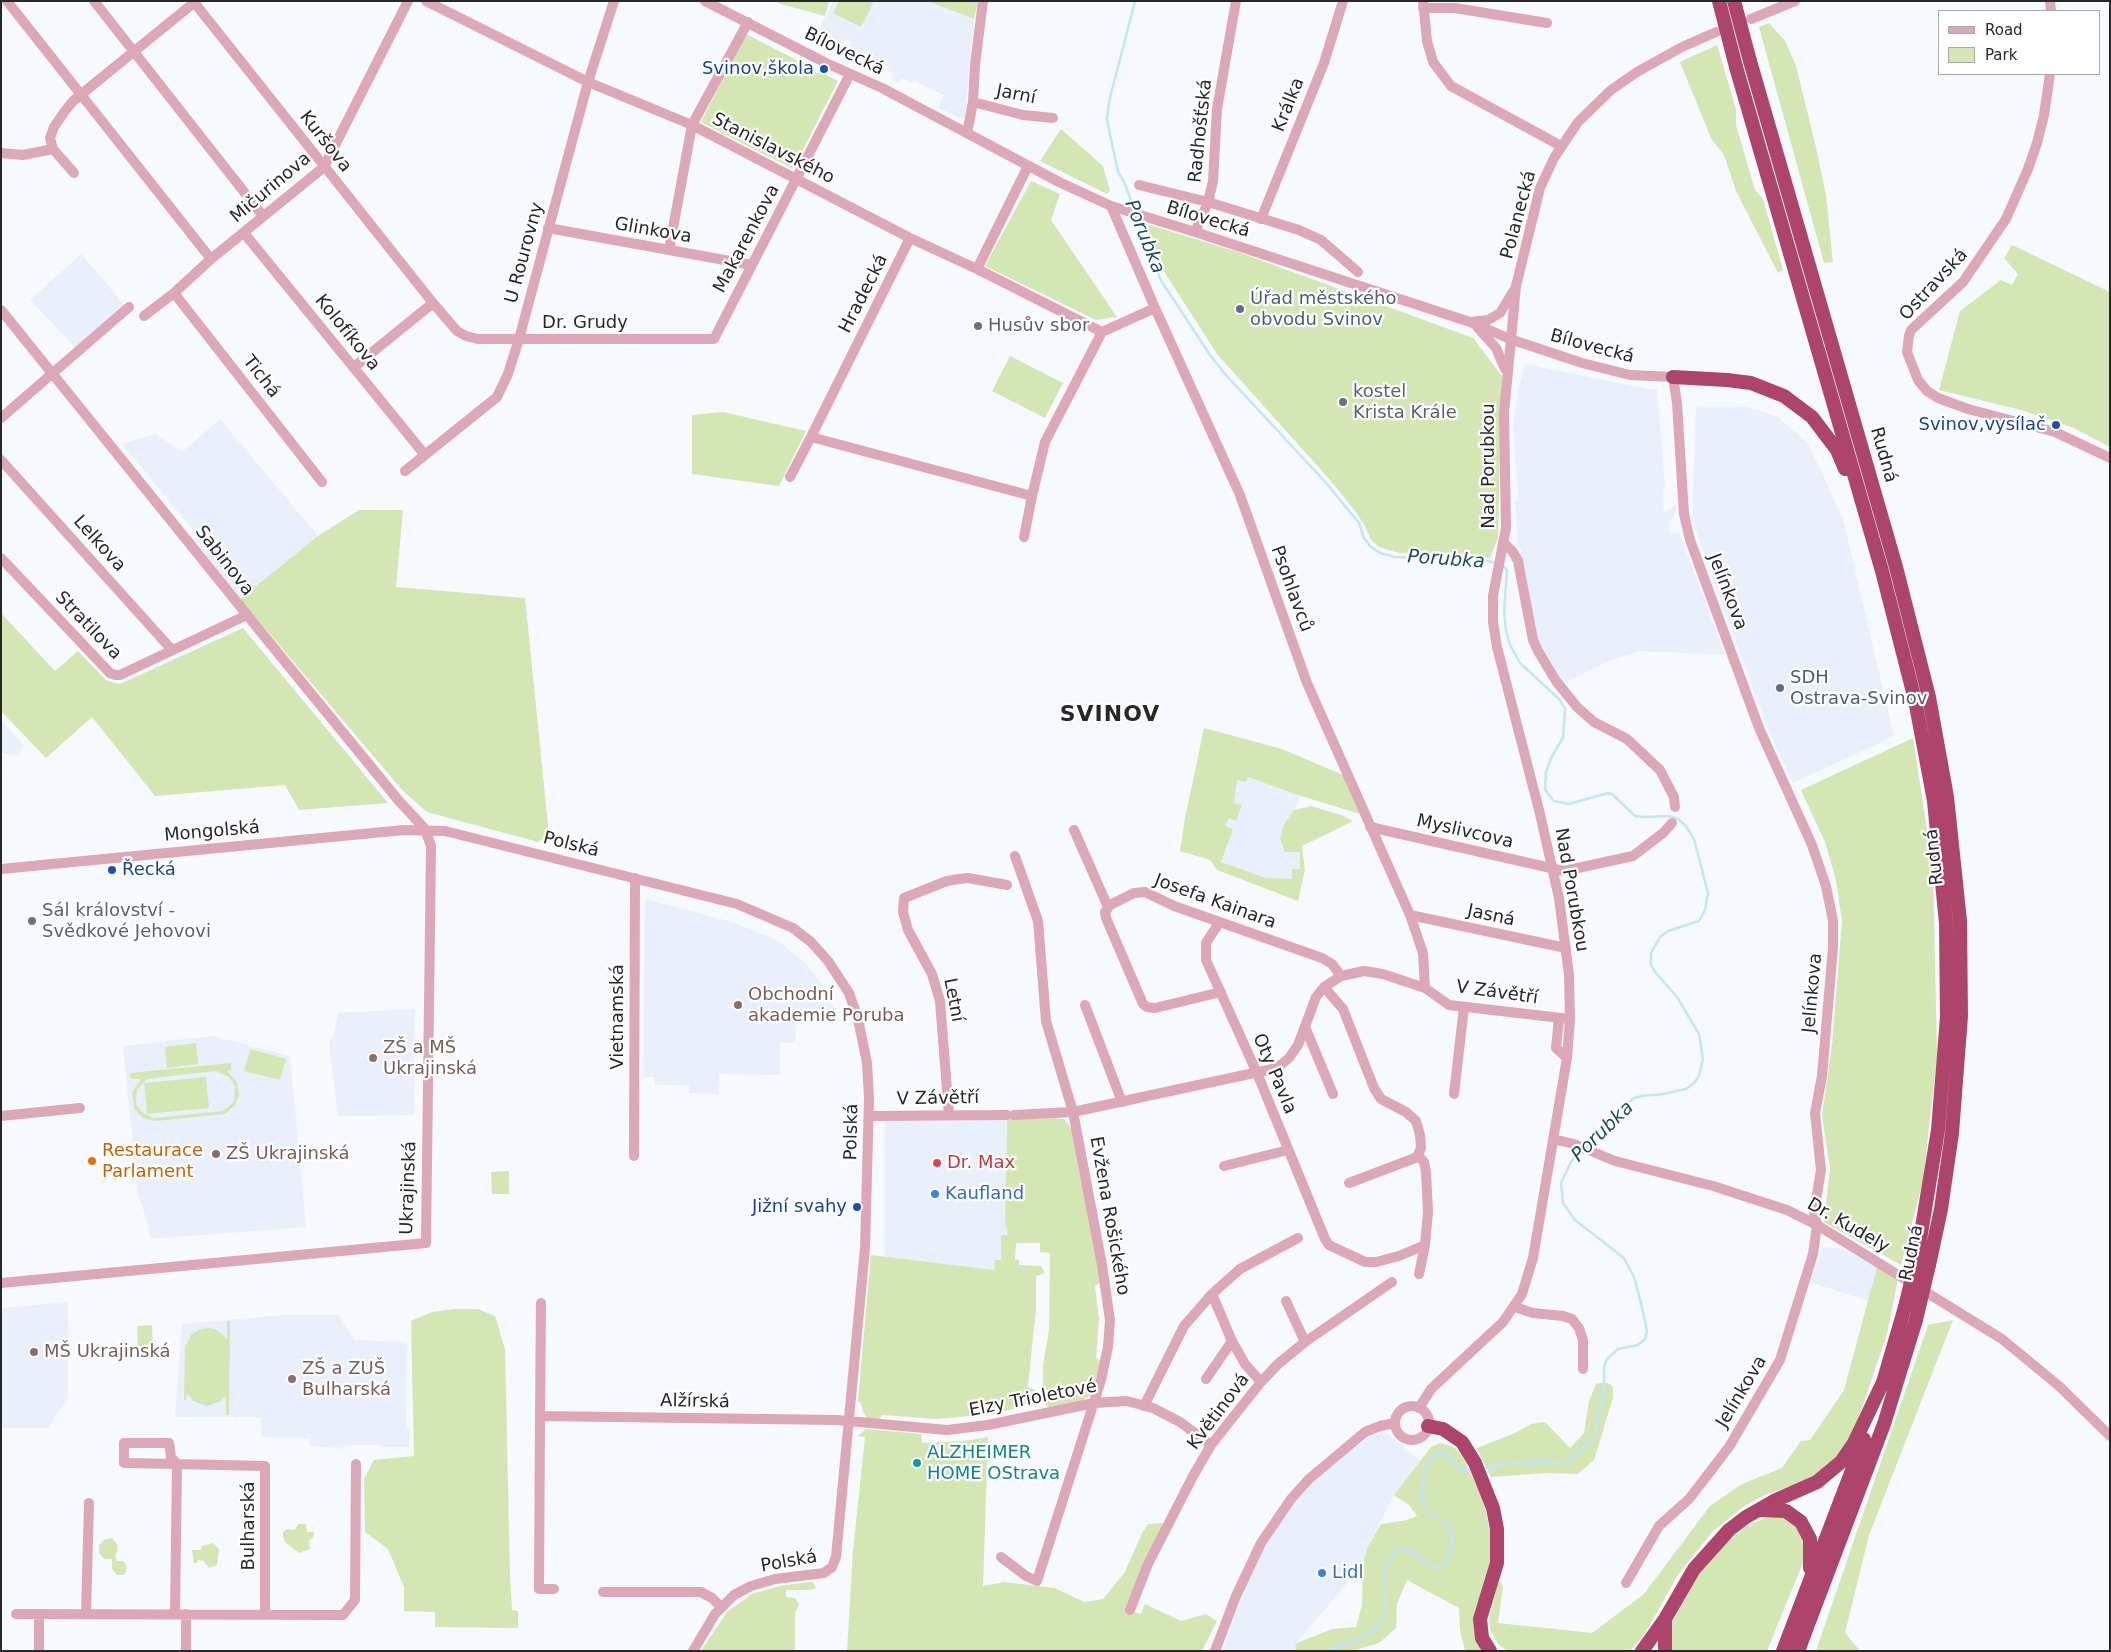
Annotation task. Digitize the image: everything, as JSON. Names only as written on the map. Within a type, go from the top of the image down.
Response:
[{"type":"highway","name":"Rudná","points":[[1719,1],[1736,67],[1862,500],[1901,644],[1926,753],[1937,825],[1944,894],[1947,973],[1945,1061],[1935,1157],[1917,1258],[1885,1378],[1846,1489],[1783,1651]]},
{"type":"highway","name":"Rudná","points":[[1734,1],[1898,576],[1929,697],[1947,797],[1956,864],[1960,921],[1961,1016],[1952,1133],[1941,1209],[1929,1265],[1908,1354],[1884,1424],[1798,1651]]},
{"type":"highway","points":[[1673,377],[1727,380],[1751,384],[1784,396],[1812,417],[1824,432],[1837,450],[1852,486],[1862,500]]},
{"type":"highway","points":[[1642,1651],[1665,1619],[1686,1580],[1707,1552],[1733,1526],[1778,1500],[1814,1484],[1836,1468],[1854,1443],[1885,1378]]},
{"type":"highway","points":[[1428,1426],[1450,1432],[1462,1442],[1470,1453],[1484,1482],[1492,1508],[1498,1541],[1495,1572],[1480,1619],[1482,1638],[1490,1651]]},
{"type":"highway","points":[[1759,1510],[1789,1512],[1805,1527],[1811,1544],[1808,1586]]},
{"type":"highway","points":[[1653,1651],[1665,1619]]},
{"type":"highway","points":[[1665,1619],[1665,1651]]},
{"type":"street","points":[[8,1],[211,259]]},
{"type":"street","points":[[94,1],[263,216]]},
{"type":"street","name":"Mičurinova","points":[[144,316],[324,167],[408,1]]},
{"type":"street","name":"Stanislavského","points":[[426,1],[588,82],[692,125],[910,238],[977,268],[1102,332]]},
{"type":"street","name":"U Rourovny","points":[[405,472],[497,398],[508,374],[588,82],[614,1]]},
{"type":"street","name":"Bílovecká","points":[[705,1],[850,74],[882,88],[1086,196],[1111,206],[1470,322],[1510,339],[1563,357],[1620,373],[1639,376],[1673,377]]},
{"type":"street","points":[[967,133],[973,102],[975,65],[983,1]]},
{"type":"street","name":"Radhošťská","points":[[1195,232],[1208,202],[1213,181],[1217,109],[1236,1]]},
{"type":"street","name":"Králka","points":[[1261,219],[1324,63],[1343,1]]},
{"type":"street","points":[[1751,19],[1795,1]]},
{"type":"street","points":[[74,173],[53,149],[50,138],[54,127],[73,101],[194,2]]},
{"type":"street","name":"Kuršova","points":[[194,2],[457,331]]},
{"type":"street","points":[[1547,23],[1423,4],[1427,41],[1433,62],[1451,86],[1561,146]]},
{"type":"street","points":[[669,250],[692,125],[748,22]]},
{"type":"street","name":"Polanecká","points":[[1510,339],[1516,286],[1537,199],[1545,176],[1561,146],[1587,113],[1622,82],[1682,47],[1716,32]]},
{"type":"street","name":"Makarenkova","points":[[714,339],[798,179],[850,74]]},
{"type":"street","name":"Ostravská","points":[[2050,75],[2044,115],[2037,143],[2006,219],[1963,282],[1911,330],[1908,336],[1907,352],[1918,380],[1938,398],[1968,409],[2054,432],[2110,458]]},
{"type":"street","name":"Jarní","points":[[973,102],[1023,114],[1053,118]]},
{"type":"street","points":[[1,153],[23,155],[53,149]]},
{"type":"street","points":[[977,268],[1028,166]]},
{"type":"street","points":[[1139,185],[1208,202],[1299,230],[1321,240],[1358,272]]},
{"type":"street","name":"Psohlavců","points":[[1111,206],[1240,495],[1307,682],[1410,915],[1423,952],[1425,988]]},
{"type":"street","name":"Glinkova","points":[[548,228],[752,265]]},
{"type":"street","name":"Kolofíkova","points":[[244,233],[425,455]]},
{"type":"street","name":"Hradecká","points":[[811,437],[910,238]]},
{"type":"street","points":[[1470,322],[1488,320],[1500,313],[1516,286]]},
{"type":"street","name":"Tichá","points":[[174,293],[322,482]]},
{"type":"street","points":[[354,367],[433,303]]},
{"type":"street","points":[[1,418],[129,307]]},
{"type":"street","points":[[1024,537],[1045,442],[1102,332],[1155,308]]},
{"type":"street","name":"Sabinova","points":[[1,310],[398,801],[425,829]]},
{"type":"street","points":[[1470,322],[1485,334],[1496,348],[1507,375]]},
{"type":"street","name":"Dr. Grudy","points":[[457,331],[466,336],[478,338],[714,339]]},
{"type":"street","name":"Nad Porubkou","points":[[1419,1408],[1431,1389],[1488,1337],[1515,1307],[1528,1280],[1566,1058],[1564,1019],[1566,948],[1553,868],[1497,647],[1493,622],[1493,596],[1506,528],[1504,413],[1510,339]]},
{"type":"street","name":"Jelínkova","points":[[1626,1583],[1659,1526],[1689,1499],[1728,1447],[1780,1360],[1813,1254],[1817,1225],[1814,1212],[1821,1170],[1815,1113],[1823,1056],[1833,947],[1833,921],[1826,886],[1812,845],[1759,728],[1690,540],[1684,514],[1677,402],[1673,377]]},
{"type":"street","points":[[790,477],[811,437],[1032,496]]},
{"type":"street","name":"Lelkova","points":[[1,460],[172,650]]},
{"type":"street","points":[[1503,542],[1513,552],[1518,561],[1533,640],[1556,681],[1589,719],[1605,730],[1627,739],[1660,770],[1674,796],[1675,807]]},
{"type":"street","name":"Stratilova","points":[[1,558],[110,673],[120,674],[247,615]]},
{"type":"street","name":"Myslivcova","points":[[1370,827],[1564,871],[1633,856],[1663,833],[1672,823]]},
{"type":"street","name":"Mongolská","points":[[1,869],[425,829]]},
{"type":"street","name":"Polská","points":[[425,829],[464,835],[737,904],[756,911],[793,928],[820,951],[844,982],[858,1019],[867,1063],[869,1116],[865,1248],[836,1557],[832,1567],[822,1574],[790,1576],[760,1582],[734,1595],[721,1607],[692,1651]]},
{"type":"street","name":"Ukrajinská","points":[[1,1283],[426,1244],[431,846],[425,829]]},
{"type":"street","points":[[1074,830],[1108,907],[1105,912],[1106,918],[1143,1004],[1148,1008],[1155,1008],[1221,992]]},
{"type":"street","name":"Evžena Rošického","points":[[1001,1558],[1026,1576],[1037,1580],[1094,1403],[1108,1347],[1108,1304],[1073,1112],[1046,1021],[1038,921],[1015,856]]},
{"type":"street","points":[[1,864],[26,866]]},
{"type":"street","name":"Vietnamská","points":[[634,1156],[635,878]]},
{"type":"street","name":"Letní","points":[[949,1115],[940,1001],[932,974],[908,930],[903,912],[904,898],[947,880],[968,878],[1007,885]]},
{"type":"street","name":"Josefa Kainara","points":[[1108,907],[1134,893],[1145,892],[1174,906],[1219,923],[1267,937],[1322,958],[1332,964],[1341,976]]},
{"type":"street","name":"Jasná","points":[[1410,915],[1566,948]]},
{"type":"street","name":"Oty Pavla","points":[[1219,923],[1206,943],[1206,960],[1257,1073],[1325,1239],[1329,1245],[1364,1262],[1376,1262],[1399,1256],[1425,1244]]},
{"type":"street","name":"V Závětří","points":[[869,1116],[1010,1115],[1073,1112],[1277,1068],[1289,1058],[1298,1045],[1316,997],[1324,986],[1341,976],[1364,971],[1382,974],[1425,988],[1449,1005],[1564,1019]]},
{"type":"street","points":[[1324,986],[1343,1009],[1374,1088],[1381,1099],[1406,1112],[1416,1121],[1420,1135],[1420,1148],[1415,1158],[1349,1183]]},
{"type":"street","points":[[1085,1004],[1122,1102]]},
{"type":"street","points":[[1454,1094],[1464,1006]]},
{"type":"street","points":[[1305,1027],[1333,1094]]},
{"type":"street","points":[[1,1116],[80,1108]]},
{"type":"street","name":"Dr. Kudely","points":[[1553,1139],[1574,1144],[1615,1161],[1713,1186],[1778,1207],[1817,1225],[2002,1339],[2059,1386],[2110,1436]]},
{"type":"street","points":[[1224,1166],[1288,1150]]},
{"type":"street","points":[[1418,1155],[1424,1162],[1426,1172],[1428,1212],[1425,1244],[1419,1274]]},
{"type":"street","points":[[1144,1406],[1184,1326],[1212,1294],[1240,1269],[1298,1238]]},
{"type":"street","name":"Květinová","points":[[1130,1610],[1148,1564],[1193,1476],[1211,1445],[1261,1382],[1278,1364],[1305,1342],[1392,1282]]},
{"type":"street","points":[[1212,1294],[1232,1341],[1245,1364],[1261,1382]]},
{"type":"street","points":[[1286,1301],[1305,1342]]},
{"type":"street","points":[[541,1303],[539,1589],[554,1589]]},
{"type":"street","points":[[1515,1307],[1533,1313],[1563,1316],[1572,1320],[1578,1328],[1582,1340],[1583,1369]]},
{"type":"street","points":[[1206,1379],[1232,1341]]},
{"type":"street","name":"Elzy Trioletové","points":[[849,1421],[947,1430],[988,1425],[1094,1403],[1127,1401],[1153,1408],[1180,1422],[1211,1445]]},
{"type":"street","points":[[1405,1408],[1419,1408],[1427,1417],[1428,1426],[1420,1437],[1411,1439],[1401,1435],[1396,1430],[1395,1423],[1398,1414],[1405,1408]]},
{"type":"street","name":"Alžírská","points":[[540,1416],[849,1421]]},
{"type":"street","points":[[1215,1651],[1250,1565],[1269,1528],[1285,1506],[1309,1479],[1365,1432],[1395,1423]]},
{"type":"street","name":"Bulharská","points":[[175,1614],[177,1464],[172,1457],[169,1443],[124,1443],[124,1463],[177,1464],[265,1466],[265,1615]]},
{"type":"street","points":[[16,1614],[342,1615],[355,1600],[356,1464]]},
{"type":"street","points":[[86,1614],[89,1503]]},
{"type":"street","points":[[603,1592],[702,1592],[721,1607]]},
{"type":"street","points":[[39,1614],[39,1651]]},
{"type":"street","points":[[186,1614],[186,1651]]},
{"type":"shaded area","points":[[833,1],[927,1],[974,19],[965,115],[962,119],[938,107],[944,95],[901,77],[898,83],[891,79],[894,74],[887,70],[889,67],[850,47],[852,43],[845,40],[838,52],[825,45],[827,41],[821,39],[819,42],[814,40]]},
{"type":"shaded area","points":[[81,254],[126,307],[76,348],[30,300]]},
{"type":"shaded area","points":[[1525,364],[1648,389],[1657,389],[1665,487],[1662,488],[1664,513],[1677,504],[1675,516],[1668,525],[1671,534],[1679,532],[1725,655],[1640,651],[1606,662],[1563,684],[1538,643],[1520,555],[1522,550],[1518,547],[1515,501],[1519,501],[1513,428],[1518,391]]},
{"type":"shaded area","points":[[1696,406],[1748,407],[1778,417],[1808,443],[1843,519],[1894,736],[1793,783],[1767,727],[1692,521]]},
{"type":"shaded area","points":[[220,419],[318,536],[240,599],[194,542],[199,537],[122,444],[156,434],[182,452]]},
{"type":"shaded area","points":[[1,721],[24,745],[19,756],[1,752]]},
{"type":"shaded area","points":[[1248,777],[1300,795],[1294,810],[1284,824],[1285,851],[1300,852],[1300,869],[1293,871],[1293,879],[1266,879],[1221,862],[1232,830],[1225,826],[1229,818],[1236,821],[1242,805],[1234,803],[1237,780]]},
{"type":"shaded area","name":"Obchodní akademie Poruba","points":[[645,899],[732,922],[777,940],[805,963],[828,992],[838,1018],[796,1022],[795,1043],[780,1043],[780,1075],[719,1074],[719,1094],[689,1093],[689,1085],[655,1085],[655,1077],[643,1077]]},
{"type":"shaded area","name":"ZŠ a MŠ Ukrajinská","points":[[415,1009],[414,1115],[338,1116],[329,1043],[334,1034],[338,1013]]},
{"type":"shaded area","name":"ZŠ Ukrajinská","points":[[213,1036],[290,1056],[306,1227],[150,1239],[149,1227],[138,1194],[123,1046]]},
{"type":"shaded area","points":[[1007,1119],[1005,1222],[1006,1229],[1008,1230],[1008,1272],[885,1257],[885,1120]]},
{"type":"shaded area","points":[[1823,1247],[1840,1248],[1877,1267],[1868,1301],[1810,1282]]},
{"type":"shaded area","name":"MŠ Ukrajinská","points":[[68,1302],[68,1397],[48,1428],[1,1428],[1,1308]]},
{"type":"shaded area","name":"ZŠ a ZUŠ Bulharská","points":[[284,1315],[339,1315],[354,1340],[407,1342],[406,1429],[409,1429],[409,1447],[382,1447],[381,1445],[351,1445],[339,1448],[310,1446],[310,1438],[262,1437],[261,1417],[175,1417],[182,1324]]},
{"type":"shaded area","points":[[1384,1432],[1420,1461],[1394,1495],[1367,1548],[1363,1565],[1295,1644],[1297,1651],[1223,1651],[1237,1610],[1260,1557],[1274,1531],[1297,1500],[1318,1477],[1370,1436]]},
{"type":"green space","points":[[777,1],[829,1],[825,16],[777,3]]},
{"type":"green space","points":[[839,1],[874,1],[861,27],[833,13]]},
{"type":"green space","points":[[927,1],[978,1],[974,19]]},
{"type":"green space","points":[[1769,23],[1785,41],[1796,66],[1826,195],[1833,262],[1824,263],[1759,27]]},
{"type":"green space","points":[[746,34],[814,69],[816,73],[822,73],[838,81],[793,169],[701,122]]},
{"type":"green space","points":[[1717,45],[1736,109],[1736,125],[1755,190],[1763,199],[1783,270],[1778,273],[1736,191],[1724,155],[1711,138],[1680,62]]},
{"type":"green space","points":[[1061,129],[1103,166],[1110,190],[1107,194],[1040,161]]},
{"type":"green space","points":[[1031,181],[1060,194],[1051,220],[1117,317],[1096,320],[985,266]]},
{"type":"green space","points":[[1146,224],[1238,252],[1473,338],[1502,376],[1498,538],[1490,558],[1473,554],[1399,553],[1379,547],[1371,540],[1365,526],[1355,511],[1331,481],[1217,354],[1154,256]]},
{"type":"green space","points":[[2012,245],[2110,292],[2110,447],[2074,428],[2021,410],[1939,390],[1960,311],[2001,280],[2012,285],[2018,274],[2004,258]]},
{"type":"green space","points":[[1010,356],[1063,383],[1045,418],[992,391]]},
{"type":"green space","points":[[723,412],[806,431],[779,486],[692,474],[692,415]]},
{"type":"green space","points":[[359,510],[403,510],[396,587],[525,598],[549,835],[538,842],[427,812],[403,791],[240,599],[318,536]]},
{"type":"green space","points":[[1,613],[55,671],[78,651],[107,681],[120,684],[243,628],[388,803],[299,810],[285,785],[155,796],[92,717],[46,758],[1,711]]},
{"type":"green space","points":[[1204,728],[1282,749],[1343,775],[1360,814],[1248,777],[1246,782],[1237,780],[1234,803],[1242,805],[1236,821],[1229,818],[1225,826],[1233,829],[1221,862],[1266,878],[1292,879],[1292,869],[1300,869],[1300,852],[1285,852],[1280,838],[1284,824],[1294,810],[1311,806],[1344,816],[1353,821],[1302,846],[1305,870],[1298,901],[1217,870],[1210,860],[1180,851]]},
{"type":"green space","points":[[1913,738],[1933,869],[1937,1056],[1923,1181],[1901,1265],[1824,1222],[1830,1169],[1822,1115],[1832,1046],[1842,921],[1836,880],[1825,842],[1801,790]]},
{"type":"green space","points":[[196,1043],[198,1064],[167,1068],[165,1047]]},
{"type":"green space","points":[[250,1049],[286,1059],[280,1080],[244,1071]]},
{"type":"green space","points":[[231,1063],[231,1070],[227,1071],[237,1082],[239,1096],[234,1106],[225,1114],[156,1121],[143,1118],[134,1108],[132,1092],[141,1079],[131,1079],[130,1073]],"holes":[[[216,1071],[229,1077],[235,1087],[234,1102],[223,1111],[154,1118],[143,1113],[136,1104],[137,1090],[147,1079]]]},
{"type":"green space","points":[[206,1077],[209,1108],[147,1114],[144,1083]]},
{"type":"green space","points":[[1007,1119],[1064,1119],[1072,1131],[1101,1282],[1095,1286],[1099,1319],[1096,1358],[1101,1361],[1091,1395],[1080,1402],[1050,1408],[1043,1403],[1043,1365],[1049,1330],[1050,1253],[1040,1252],[1040,1243],[1016,1243],[1015,1259],[1019,1260],[1019,1265],[1041,1266],[1045,1273],[1036,1276],[1036,1308],[1028,1387],[1037,1391],[1037,1396],[1019,1408],[989,1414],[937,1419],[882,1415],[879,1420],[866,1418],[858,1401],[871,1255],[994,1270],[995,1260],[1001,1260],[1001,1235],[1008,1235],[1005,1222]]},
{"type":"green space","points":[[509,1171],[509,1194],[492,1194],[491,1172]]},
{"type":"green space","points":[[1877,1267],[1898,1278],[1887,1334],[1850,1439],[1830,1466],[1811,1479],[1765,1495],[1746,1505],[1712,1532],[1678,1575],[1644,1635],[1630,1651],[1507,1651],[1498,1644],[1490,1630],[1489,1620],[1497,1585],[1500,1582],[1503,1585],[1498,1623],[1592,1633],[1644,1594],[1710,1506],[1742,1484],[1782,1468],[1801,1441],[1810,1440],[1844,1390]]},
{"type":"green space","points":[[454,1309],[478,1309],[495,1316],[505,1349],[510,1575],[512,1610],[518,1611],[518,1628],[435,1627],[435,1612],[404,1611],[404,1587],[388,1549],[365,1532],[364,1479],[374,1460],[414,1456],[411,1321],[432,1312]]},
{"type":"green space","points":[[1953,1320],[1869,1535],[1845,1633],[1860,1651],[1816,1651],[1928,1325]]},
{"type":"green space","points":[[227,1321],[230,1321],[229,1415],[226,1415],[226,1396],[219,1402],[207,1406],[193,1401],[187,1393],[186,1400],[184,1400],[185,1348],[191,1335],[198,1330],[209,1328],[217,1330],[227,1339]]},
{"type":"green space","points":[[152,1325],[153,1353],[138,1354],[137,1326]]},
{"type":"green space","points":[[1608,1383],[1613,1387],[1613,1398],[1594,1460],[1578,1474],[1546,1473],[1491,1477],[1477,1448],[1515,1433],[1531,1424],[1545,1422],[1570,1448],[1584,1433],[1589,1401],[1596,1384]]},
{"type":"green space","points":[[866,1429],[921,1434],[922,1443],[965,1441],[988,1437],[983,1586],[1004,1582],[1054,1588],[1085,1602],[1103,1599],[1125,1572],[1141,1535],[1148,1524],[1164,1523],[1127,1609],[1141,1614],[1145,1604],[1181,1621],[1206,1614],[1217,1621],[1202,1651],[847,1651],[853,1551],[865,1437],[858,1436]]},
{"type":"green space","points":[[1440,1443],[1454,1447],[1462,1456],[1483,1499],[1490,1532],[1491,1558],[1485,1585],[1475,1610],[1474,1618],[1476,1638],[1481,1651],[1465,1651],[1460,1630],[1459,1608],[1407,1580],[1397,1604],[1396,1628],[1379,1643],[1352,1651],[1297,1651],[1295,1644],[1332,1629],[1356,1627],[1362,1605],[1363,1565],[1367,1548],[1381,1524],[1407,1520],[1417,1516],[1409,1505],[1394,1495],[1431,1447]]},
{"type":"green space","points":[[1772,1515],[1787,1517],[1795,1521],[1804,1538],[1806,1555],[1767,1651],[1670,1651],[1669,1637],[1672,1623],[1699,1574],[1723,1546],[1747,1526]]},
{"type":"green space","points":[[298,1524],[306,1524],[307,1532],[314,1532],[313,1538],[309,1540],[310,1549],[299,1553],[285,1542],[283,1537],[283,1532],[287,1529],[295,1530]]},
{"type":"green space","points":[[112,1538],[117,1544],[118,1550],[115,1556],[117,1561],[123,1561],[126,1565],[127,1569],[124,1575],[117,1575],[112,1569],[112,1559],[105,1559],[99,1553],[99,1545],[104,1540]]},
{"type":"green space","points":[[213,1543],[219,1549],[217,1565],[209,1568],[204,1561],[198,1560],[197,1563],[194,1563],[192,1550],[201,1550],[202,1546]]},
{"type":"green space","points":[[813,1582],[816,1588],[810,1590],[786,1590],[786,1597],[795,1598],[799,1604],[795,1613],[795,1651],[701,1651],[727,1612],[752,1594],[780,1586]]},
{"type":"waterway","name":"Porubka","points":[[1135,1],[1109,102],[1107,120],[1118,172],[1135,210]]},
{"type":"waterway","name":"Porubka","points":[[1137,217],[1147,251],[1162,282],[1210,355],[1225,374],[1327,484],[1359,523],[1364,538],[1370,546],[1380,553],[1395,557],[1474,558],[1496,563]]},
{"type":"waterway","name":"Porubka","points":[[1502,565],[1507,570],[1504,612],[1510,645],[1520,663],[1560,700],[1565,709],[1563,738],[1552,756],[1546,772],[1545,789],[1554,801],[1569,804],[1608,793],[1612,794],[1635,816],[1669,816],[1678,819],[1686,826],[1694,839],[1708,893],[1705,910],[1699,921],[1668,931],[1660,937],[1651,953],[1651,965],[1655,972],[1677,997],[1699,1034],[1703,1059],[1699,1076],[1686,1089],[1634,1098],[1584,1146]]},
{"type":"waterway","name":"Porubka","points":[[1482,1469],[1512,1463],[1540,1461],[1561,1463],[1572,1458],[1589,1442],[1596,1429],[1604,1388],[1604,1367],[1607,1359],[1618,1349],[1638,1345],[1645,1339],[1647,1331],[1641,1303],[1634,1277],[1624,1258],[1575,1220],[1563,1203],[1561,1183],[1571,1162],[1581,1150]]},
{"type":"waterway","name":"Porubka","points":[[1327,1651],[1363,1638],[1381,1622],[1385,1608],[1384,1569],[1393,1553],[1400,1549],[1406,1549],[1437,1568],[1445,1564],[1453,1543],[1449,1526],[1429,1513],[1421,1496],[1424,1472],[1430,1459],[1437,1453],[1446,1454],[1458,1468],[1466,1471],[1474,1470]]},
{"type":"place","name":"Svinov,škola","points":[[824,69]]},
{"type":"place","name":"Úřad městského obvodu Svinov","points":[[1240,309]]},
{"type":"place","name":"Husův sbor","points":[[978,326]]},
{"type":"place","name":"kostel Krista Krále","points":[[1343,402]]},
{"type":"place","name":"Svinov,vysílač","points":[[2056,425]]},
{"type":"place","name":"SDH Ostrava-Svinov","points":[[1780,688]]},
{"type":"place","name":"Řecká","points":[[112,870]]},
{"type":"place","name":"Sál království - Svědkové Jehovovi","points":[[32,921]]},
{"type":"place","name":"Obchodní akademie Poruba","points":[[738,1005]]},
{"type":"place","name":"ZŠ a MŠ Ukrajinská","points":[[373,1058]]},
{"type":"place","name":"ZŠ Ukrajinská","points":[[216,1154]]},
{"type":"place","name":"Restaurace Parlament","points":[[92,1161]]},
{"type":"place","name":"Dr. Max","points":[[937,1163]]},
{"type":"place","name":"Kaufland","points":[[935,1194]]},
{"type":"place","name":"Jižní svahy","points":[[857,1207]]},
{"type":"place","name":"MŠ Ukrajinská","points":[[34,1352]]},
{"type":"place","name":"ZŠ a ZUŠ Bulharská","points":[[292,1379]]},
{"type":"place","name":"ALZHEIMER HOME OStrava","points":[[917,1463]]},
{"type":"place","name":"Lidl","points":[[1322,1573]]},
{"type":"district","name":"SVINOV","points":[[1110,715]]}]
